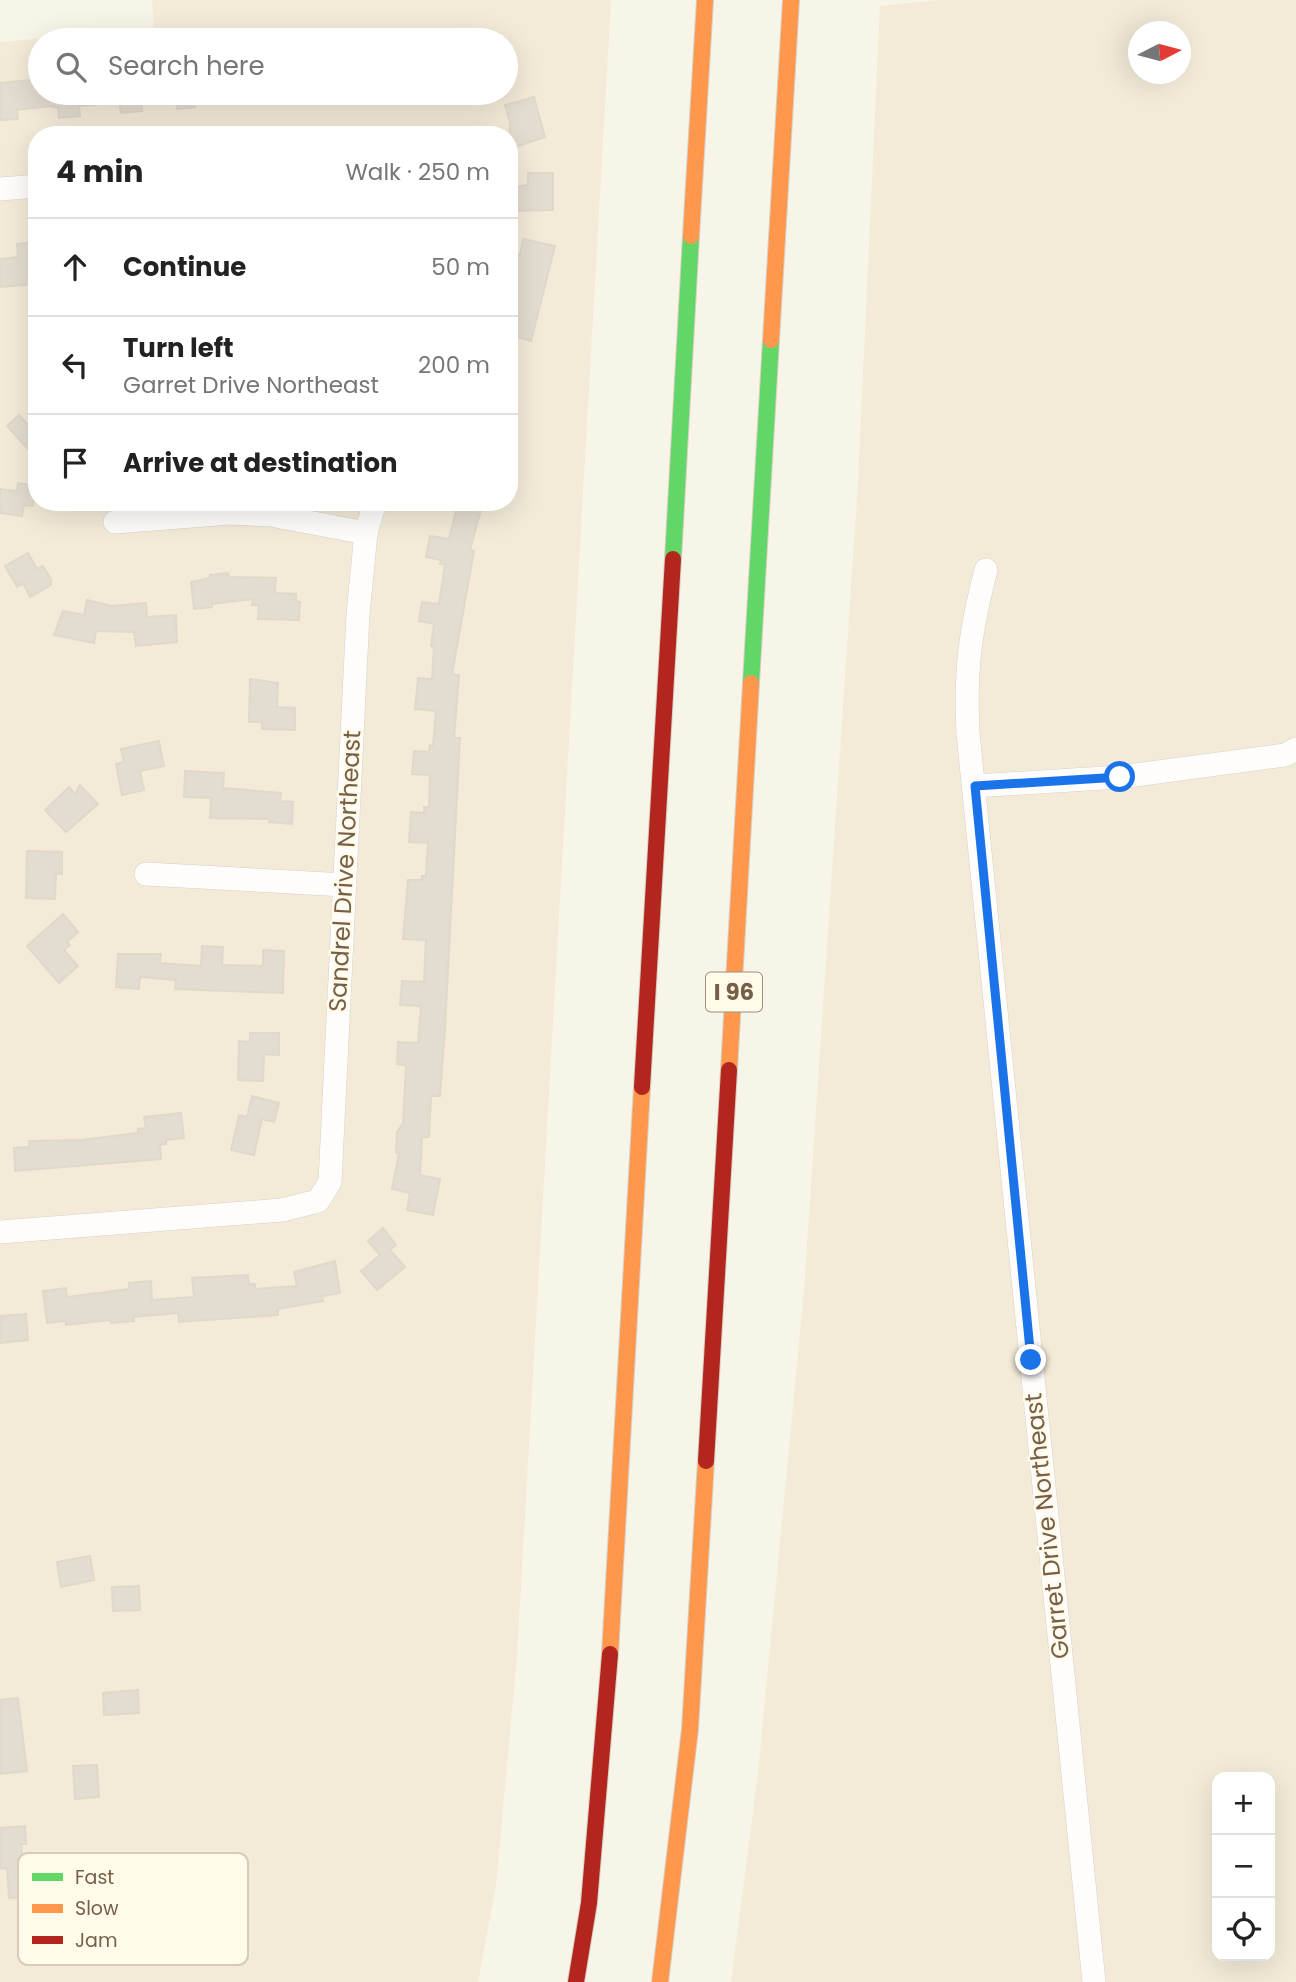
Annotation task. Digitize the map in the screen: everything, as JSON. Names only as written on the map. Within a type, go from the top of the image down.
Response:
[{"type":"highway","points":[[576,1982],[589,1903],[604,1751],[705,0]]},
{"type":"highway","name":"I 96","points":[[660,1982],[690,1729],[791,0]]},
{"type":"street","points":[[0,189],[28,187]]},
{"type":"street","name":"Sandrel Drive Northeast","points":[[0,1232],[282,1210],[318,1201],[330,1182],[358,614],[366,533],[372,511]]},
{"type":"street","points":[[115,522],[230,513],[271,515],[366,533]]},
{"type":"street","name":"Garret Drive Northeast","points":[[986,570],[970,631],[967,661],[968,733],[1094,1982]]},
{"type":"street","points":[[975,786],[1120,777],[1285,755],[1296,749]]},
{"type":"street","points":[[146,874],[345,885]]},
{"type":"shaded area","points":[[152,0],[611,0],[517,1656],[496,1885],[478,1982],[0,1982],[0,42],[28,40],[28,105],[518,105],[518,28],[154,28]]},
{"type":"shaded area","points":[[938,0],[1296,0],[1296,1982],[731,1982],[758,1773],[804,1291],[858,483],[880,6]]},
{"type":"building","points":[[28,80],[28,105],[90,105],[79,106],[80,116],[59,118],[58,108],[50,106],[17,110],[18,119],[0,120],[0,83]]},
{"type":"building","points":[[534,97],[545,137],[518,146],[518,126],[510,126],[505,105],[518,105],[518,101]]},
{"type":"building","points":[[120,105],[141,105],[142,111],[121,113]]},
{"type":"building","points":[[176,105],[195,105],[195,107],[177,109]]},
{"type":"building","points":[[528,173],[553,173],[553,210],[518,211],[518,187],[528,185]]},
{"type":"building","points":[[523,239],[555,246],[531,341],[518,337],[520,255]]},
{"type":"building","points":[[28,243],[28,285],[0,287],[0,259],[18,257],[17,244]]},
{"type":"building","points":[[19,415],[28,425],[28,449],[7,426]]},
{"type":"building","points":[[18,483],[28,485],[28,505],[24,505],[22,516],[0,513],[0,489],[17,491]]},
{"type":"building","points":[[456,511],[481,511],[470,550],[474,551],[452,674],[459,675],[454,738],[460,738],[445,1028],[440,1096],[431,1096],[429,1137],[422,1137],[420,1175],[440,1179],[433,1215],[407,1210],[410,1193],[392,1189],[399,1153],[396,1153],[397,1132],[403,1123],[406,1065],[397,1064],[398,1042],[418,1043],[421,1006],[400,1005],[402,981],[424,982],[426,940],[403,939],[408,880],[422,880],[422,876],[426,876],[428,843],[409,842],[411,812],[424,813],[424,807],[429,807],[430,775],[412,774],[414,751],[429,752],[430,745],[433,746],[436,711],[415,709],[418,678],[432,679],[434,647],[431,646],[434,624],[419,621],[422,602],[439,604],[445,565],[440,564],[441,560],[426,557],[430,536],[449,539]]},
{"type":"building","points":[[28,553],[37,569],[43,566],[51,579],[51,585],[30,597],[23,583],[17,587],[5,566]]},
{"type":"building","points":[[228,573],[229,577],[276,578],[275,593],[296,594],[296,601],[300,602],[299,620],[258,619],[259,605],[252,605],[253,599],[194,609],[191,582],[210,578],[210,575]]},
{"type":"building","points":[[87,600],[112,606],[146,603],[147,617],[176,615],[177,642],[136,646],[134,632],[96,631],[94,643],[54,635],[63,611],[84,615]]},
{"type":"building","points":[[250,679],[278,683],[277,707],[295,708],[295,730],[262,729],[262,722],[249,722]]},
{"type":"building","points":[[159,741],[164,766],[140,771],[144,790],[122,795],[116,764],[124,762],[121,749]]},
{"type":"building","points":[[185,771],[224,773],[223,788],[281,793],[280,801],[293,802],[292,824],[269,822],[269,819],[210,818],[211,798],[184,797]]},
{"type":"building","points":[[80,785],[98,804],[66,832],[45,810],[69,787],[75,794]]},
{"type":"building","points":[[27,851],[62,852],[62,874],[56,874],[55,899],[26,898]]},
{"type":"building","points":[[63,914],[78,932],[67,942],[70,945],[64,950],[78,966],[59,983],[27,946]]},
{"type":"building","points":[[202,946],[223,947],[222,965],[263,966],[263,950],[284,951],[283,993],[175,989],[176,980],[140,977],[139,989],[116,987],[118,954],[161,954],[160,963],[201,966]]},
{"type":"building","points":[[250,1033],[279,1033],[279,1055],[264,1054],[263,1081],[238,1080],[239,1041],[250,1042]]},
{"type":"building","points":[[252,1096],[279,1103],[274,1122],[262,1119],[254,1155],[231,1150],[239,1115],[247,1117]]},
{"type":"building","points":[[181,1113],[184,1138],[166,1140],[166,1144],[160,1145],[161,1159],[15,1171],[14,1148],[29,1147],[29,1141],[81,1140],[138,1133],[138,1129],[146,1128],[144,1117]]},
{"type":"building","points":[[383,1228],[396,1245],[390,1250],[405,1267],[377,1290],[361,1271],[380,1255],[368,1241]]},
{"type":"building","points":[[335,1261],[340,1293],[322,1296],[323,1301],[278,1309],[278,1315],[179,1322],[178,1313],[133,1317],[134,1321],[111,1323],[110,1320],[66,1325],[66,1321],[47,1323],[43,1291],[66,1288],[67,1297],[129,1289],[129,1283],[151,1281],[152,1300],[194,1297],[192,1278],[248,1275],[249,1284],[255,1284],[255,1289],[297,1286],[294,1272]]},
{"type":"building","points":[[26,1314],[28,1340],[0,1343],[0,1316]]},
{"type":"building","points":[[90,1556],[94,1580],[61,1587],[57,1562]]},
{"type":"building","points":[[139,1586],[140,1610],[113,1611],[112,1587]]},
{"type":"building","points":[[138,1690],[139,1713],[104,1715],[103,1693]]},
{"type":"building","points":[[18,1698],[27,1771],[0,1774],[0,1700]]},
{"type":"building","points":[[97,1765],[99,1797],[75,1799],[73,1766]]},
{"type":"building","points":[[25,1826],[26,1844],[21,1844],[22,1853],[18,1853],[18,1898],[9,1898],[7,1868],[0,1869],[0,1828]]},
{"type":"traffic: fast","points":[[673,559],[691,236]]},
{"type":"traffic: fast","points":[[751,683],[771,340]]},
{"type":"traffic: slow","points":[[691,236],[705,0]]},
{"type":"traffic: slow","points":[[771,340],[791,0]]},
{"type":"traffic: slow","points":[[729,1070],[751,683]]},
{"type":"traffic: slow","points":[[610,1654],[642,1087]]},
{"type":"traffic: slow","points":[[660,1982],[690,1729],[706,1461]]},
{"type":"traffic: jam","points":[[642,1087],[673,559]]},
{"type":"traffic: jam","points":[[706,1461],[729,1070]]},
{"type":"traffic: jam","points":[[576,1982],[589,1903],[610,1654]]},
{"type":"route","points":[[1031,1360],[975,786],[1120,777]]}]
